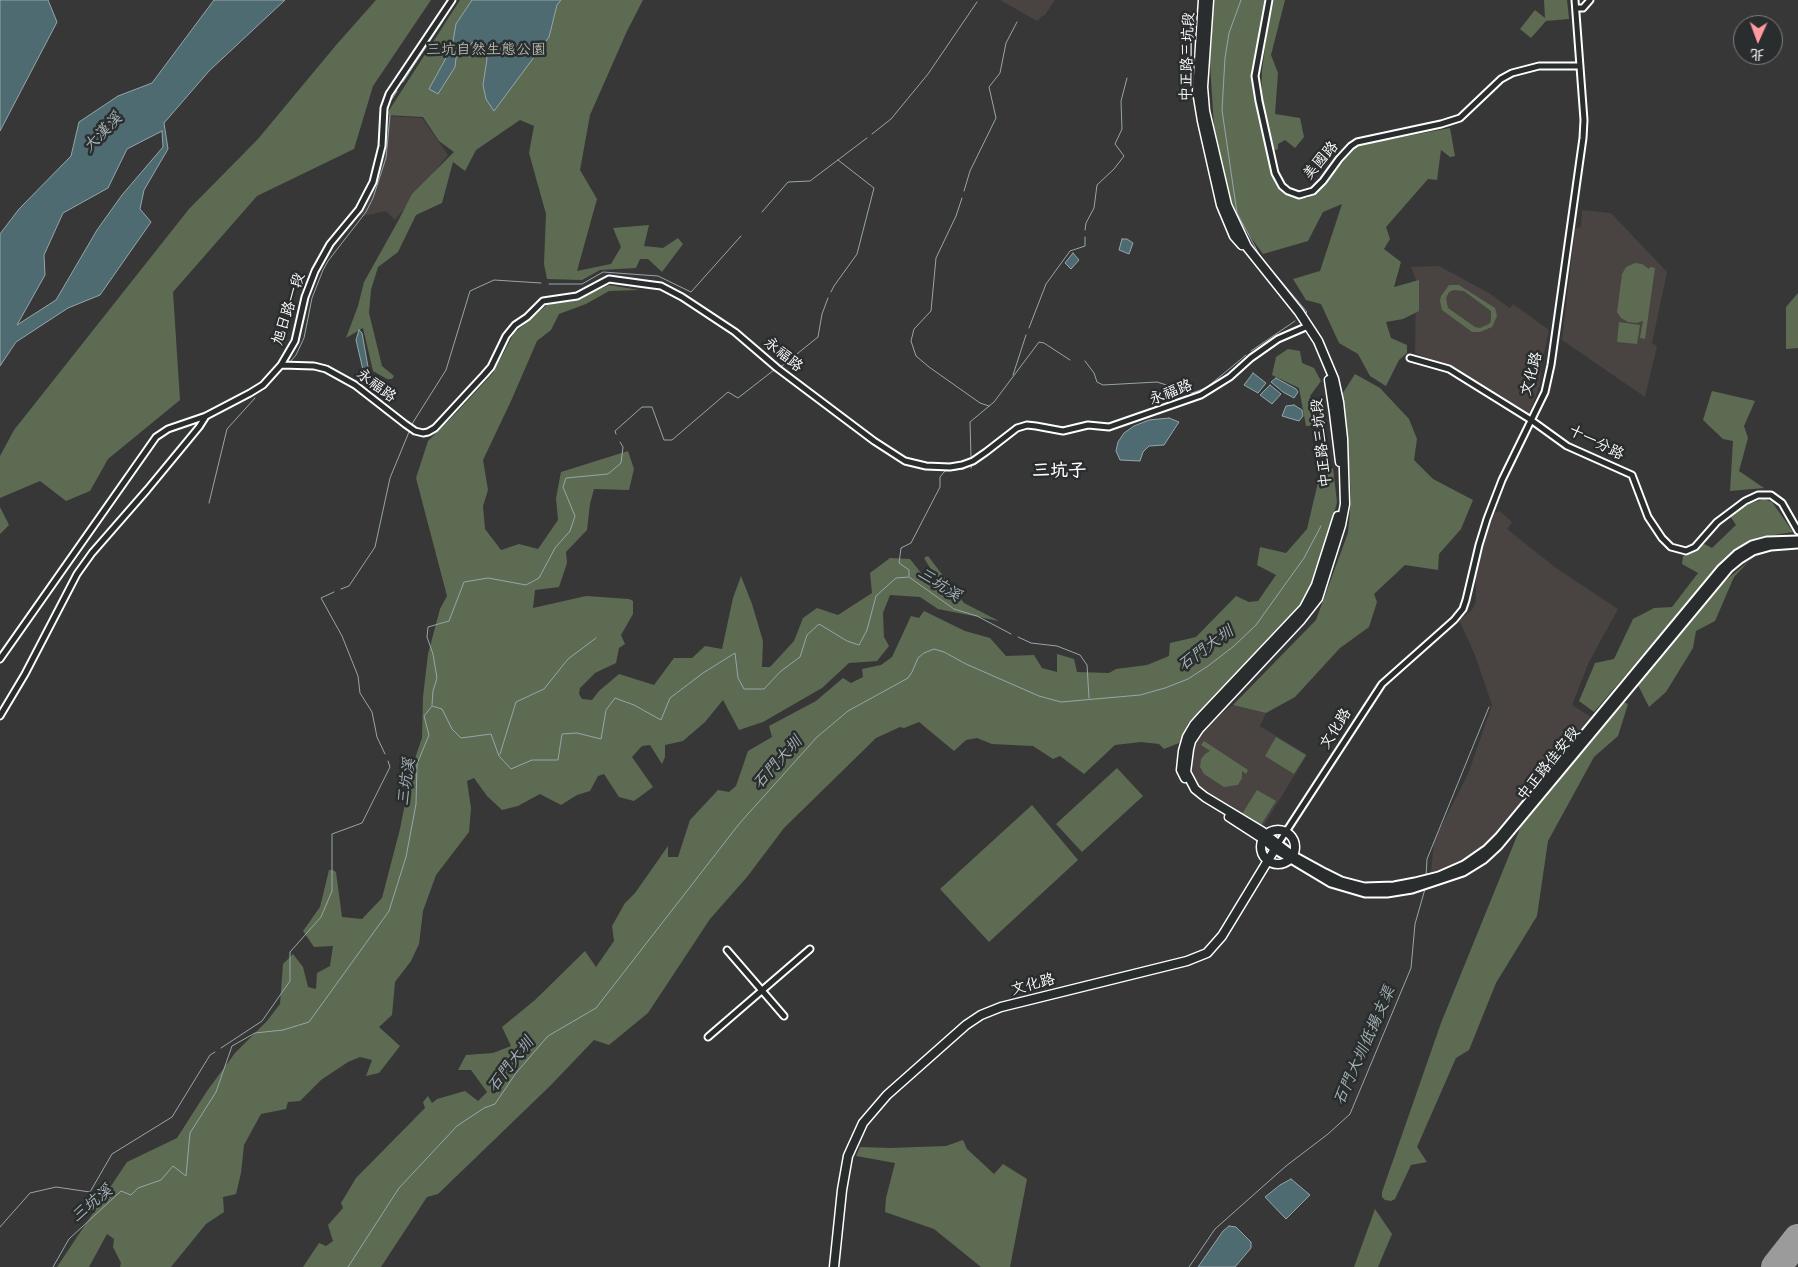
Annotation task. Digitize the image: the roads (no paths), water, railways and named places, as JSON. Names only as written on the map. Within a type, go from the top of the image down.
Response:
[{"type":"main road","name":"中正路三坑段","points":[[1203,0],[1197,91],[1221,205],[1234,236],[1318,341],[1334,379],[1339,402],[1345,477],[1345,504],[1341,525],[1318,598],[1300,621],[1199,729],[1191,741],[1186,765],[1186,772],[1195,789],[1277,847]]},
{"type":"main road","name":"中正路三坑段","points":[[1210,0],[1204,87],[1205,111],[1227,205],[1247,247],[1299,312],[1307,327]]},
{"type":"main road","name":"中正路佳安段","points":[[1292,858],[1341,881],[1364,888],[1394,886],[1415,882],[1439,876],[1464,865],[1499,837],[1721,569],[1737,554],[1752,545],[1767,541],[1798,540]]},
{"type":"main road","name":"中正路佳安段","points":[[1277,847],[1331,883],[1354,891],[1370,893],[1412,889],[1463,872],[1498,846],[1729,568],[1753,551],[1771,546],[1798,544]]},
{"type":"main road","points":[[1278,829],[1287,832],[1292,836],[1296,844],[1292,858],[1281,864],[1268,862],[1262,854],[1261,846],[1264,837],[1278,829]]},
{"type":"main road","name":"文化路","points":[[834,1267],[842,1190],[848,1156],[863,1123],[887,1095],[963,1028],[981,1015],[1001,1007],[1186,961],[1207,953],[1222,936],[1277,847]]},
{"type":"street","name":"旭日路一段","points":[[0,659],[156,437],[168,429],[206,416],[236,401],[263,385],[281,365],[295,341],[305,297],[315,271],[330,244],[358,209],[373,182],[382,146],[382,117],[389,94],[452,0]]},
{"type":"street","name":"美國路","points":[[1269,0],[1255,76],[1275,173],[1282,186],[1288,191],[1299,195],[1313,191],[1351,146],[1358,142],[1460,118],[1501,80],[1512,74],[1539,66],[1580,66]]},
{"type":"street","name":"文化路","points":[[1277,847],[1382,684],[1447,626],[1463,609],[1487,519],[1502,480],[1545,392],[1551,365],[1583,138],[1584,120],[1575,0]]},
{"type":"street","points":[[1576,8],[1583,8],[1590,0]]},
{"type":"street","name":"永福路","points":[[281,365],[314,366],[326,369],[355,385],[415,431],[428,432],[434,428],[491,367],[506,336],[515,325],[527,317],[543,301],[577,296],[609,279],[661,286],[682,297],[735,332],[777,368],[874,441],[905,461],[926,466],[950,467],[972,461],[1017,428],[1027,425],[1063,431],[1088,425],[1109,427],[1201,395],[1230,377],[1251,358],[1278,339],[1307,327]]},
{"type":"street","name":"十一分路","points":[[1410,358],[1449,369],[1531,420],[1567,446],[1632,475],[1648,517],[1662,538],[1671,547],[1686,551],[1695,547],[1717,522],[1745,500],[1758,495],[1771,495],[1782,503],[1798,531]]},
{"type":"street","points":[[0,716],[25,674],[77,574],[92,553],[200,427],[206,416]]},
{"type":"street","points":[[708,1037],[810,948]]},
{"type":"street","points":[[727,950],[784,1016]]},
{"type":"water","points":[[0,0],[48,0],[57,22],[0,131]]},
{"type":"water","name":"大漢溪","points":[[214,0],[285,0],[209,71],[164,123],[168,149],[144,190],[140,209],[151,222],[100,295],[68,308],[16,342],[0,366],[0,234],[19,209],[71,156],[79,122],[118,96],[152,83]],"holes":[[[162,131],[163,147],[122,195],[97,230],[56,300],[17,325],[45,275],[44,255],[63,213],[108,188],[127,149]]]},
{"type":"water","points":[[472,0],[561,0],[557,5],[549,37],[494,111],[486,99],[483,85],[488,48],[482,43],[474,41],[456,58],[455,67],[438,94],[429,89],[452,47],[456,24]]},
{"type":"water","points":[[1122,239],[1127,239],[1133,243],[1129,254],[1119,250]]},
{"type":"water","points":[[1073,253],[1079,260],[1071,269],[1065,263]]},
{"type":"water","points":[[359,330],[362,333],[368,367],[363,370],[356,340]]},
{"type":"water","points":[[1253,373],[1266,383],[1258,393],[1244,385]]},
{"type":"water","points":[[1276,378],[1296,389],[1298,392],[1294,398],[1271,382]]},
{"type":"water","points":[[1270,385],[1281,394],[1272,404],[1260,395]]},
{"type":"water","points":[[1294,405],[1302,410],[1303,416],[1299,421],[1282,416],[1286,406]]},
{"type":"water","points":[[1169,418],[1179,422],[1164,445],[1149,446],[1143,452],[1140,461],[1120,460],[1116,451],[1118,442],[1124,433],[1134,426],[1149,420]]},
{"type":"water","points":[[1291,1179],[1310,1195],[1286,1219],[1265,1197]]},
{"type":"water","points":[[1229,1226],[1236,1227],[1251,1242],[1251,1248],[1235,1267],[1198,1267],[1223,1231]]},
{"type":"waterway","points":[[1241,0],[1229,33],[1225,58],[1222,110],[1237,213],[1260,256],[1307,312],[1305,314]]},
{"type":"waterway","points":[[872,134],[891,119],[928,74],[977,2]]},
{"type":"waterway","points":[[403,82],[443,21]]},
{"type":"waterway","points":[[964,191],[970,171],[996,118],[989,87],[1000,73],[1006,43],[1017,22]]},
{"type":"waterway","points":[[1085,230],[1086,223],[1094,208],[1097,185],[1114,169],[1124,156],[1115,144],[1122,129],[1121,101],[1127,78]]},
{"type":"waterway","points":[[392,99],[397,91]]},
{"type":"waterway","points":[[290,362],[296,355],[304,338],[312,298],[323,270],[366,212],[373,198],[386,158],[390,115]]},
{"type":"waterway","points":[[762,212],[788,182],[810,181],[867,138]]},
{"type":"waterway","points":[[831,292],[857,254],[874,188],[838,160]]},
{"type":"waterway","points":[[962,198],[956,216],[936,258],[931,311],[914,329],[911,341],[916,356],[929,367],[980,403],[989,406]]},
{"type":"waterway","points":[[549,284],[582,284],[603,272],[658,276],[691,292],[741,236]]},
{"type":"waterway","points":[[1029,328],[1046,284],[1070,251],[1085,246],[1085,237]]},
{"type":"waterway","points":[[412,424],[446,370],[470,291],[494,280],[541,283]]},
{"type":"waterway","points":[[778,365],[782,366],[818,337],[822,314],[828,298]]},
{"type":"waterway","points":[[1251,351],[1295,321]]},
{"type":"waterway","points":[[1013,375],[1026,335]]},
{"type":"waterway","points":[[971,457],[970,422],[994,402],[1039,342],[1044,343],[1070,360]]},
{"type":"waterway","points":[[1085,361],[1094,373],[1097,382],[1103,385],[1157,382],[1192,393],[1206,388],[1246,355]]},
{"type":"waterway","points":[[616,434],[615,431],[642,407],[652,407],[664,440],[672,440],[728,392],[738,398],[774,370]]},
{"type":"waterway","points":[[209,503],[227,429],[255,398]]},
{"type":"waterway","points":[[341,589],[349,586],[375,547],[390,478],[409,432]]},
{"type":"waterway","points":[[432,705],[433,691],[437,678],[433,654],[427,637],[428,627],[449,621],[464,582],[488,578],[526,585],[539,578],[555,548],[570,531],[575,516],[563,487],[566,478],[608,474],[621,463],[623,447],[620,442]]},
{"type":"waterway","points":[[909,576],[909,570],[899,563],[901,548],[911,543],[940,487],[940,477],[945,471],[964,469]]},
{"type":"waterway","name":"石門大圳","points":[[348,1267],[399,1188],[457,1126],[484,1108],[495,1104],[516,1073],[548,1036],[596,1008],[739,824],[817,737],[848,711],[908,678],[918,658],[924,653],[934,649],[944,652],[966,664],[1039,696],[1061,702],[1140,695],[1165,688],[1188,679],[1208,666],[1234,646],[1256,625],[1304,558],[1321,526]]},
{"type":"waterway","name":"三坑溪","points":[[53,1267],[69,1239],[121,1191],[131,1195],[138,1188],[161,1180],[173,1166],[186,1176],[190,1133],[216,1092],[232,1046],[255,1033],[283,1030],[309,1022],[389,911],[406,857],[416,804],[417,764],[429,735],[424,716],[432,706],[442,709],[452,729],[461,738],[491,734],[499,756],[511,769],[532,760],[558,760],[562,734],[577,733],[601,739],[606,710],[615,698],[634,705],[661,720],[670,698],[703,673],[735,653],[738,678],[744,689],[764,689],[781,671],[800,657],[807,635],[819,624],[847,641],[859,645],[867,630],[876,596],[896,578],[909,577],[954,609],[977,616],[1011,634]]},
{"type":"waterway","points":[[334,592],[321,598],[342,636],[358,676],[360,693],[372,712],[377,737],[385,754]]},
{"type":"waterway","name":"三坑溪","points":[[1018,637],[1031,643],[1057,646],[1080,655],[1087,665],[1089,698]]},
{"type":"waterway","points":[[500,754],[516,702],[544,689],[568,659],[596,638]]},
{"type":"waterway","name":"石門大圳低揚支渠","points":[[1426,876],[1427,859],[1489,707]]},
{"type":"waterway","points":[[221,1048],[262,1021],[290,981],[290,952],[321,917],[332,891],[332,834],[362,823],[390,767],[388,761]]},
{"type":"waterway","name":"石門大圳低揚支渠","points":[[1189,1267],[1215,1229],[1286,1166],[1328,1134],[1350,1114],[1411,968],[1415,924],[1425,889]]},
{"type":"waterway","points":[[0,1227],[30,1193],[56,1187],[90,1192],[112,1154],[172,1117],[210,1055],[215,1052]]},
{"type":"district","name":"三坑子","points":[[1059,471]]},
{"type":"park label","name":"三坑自然生態公園","points":[[486,50]]}]
